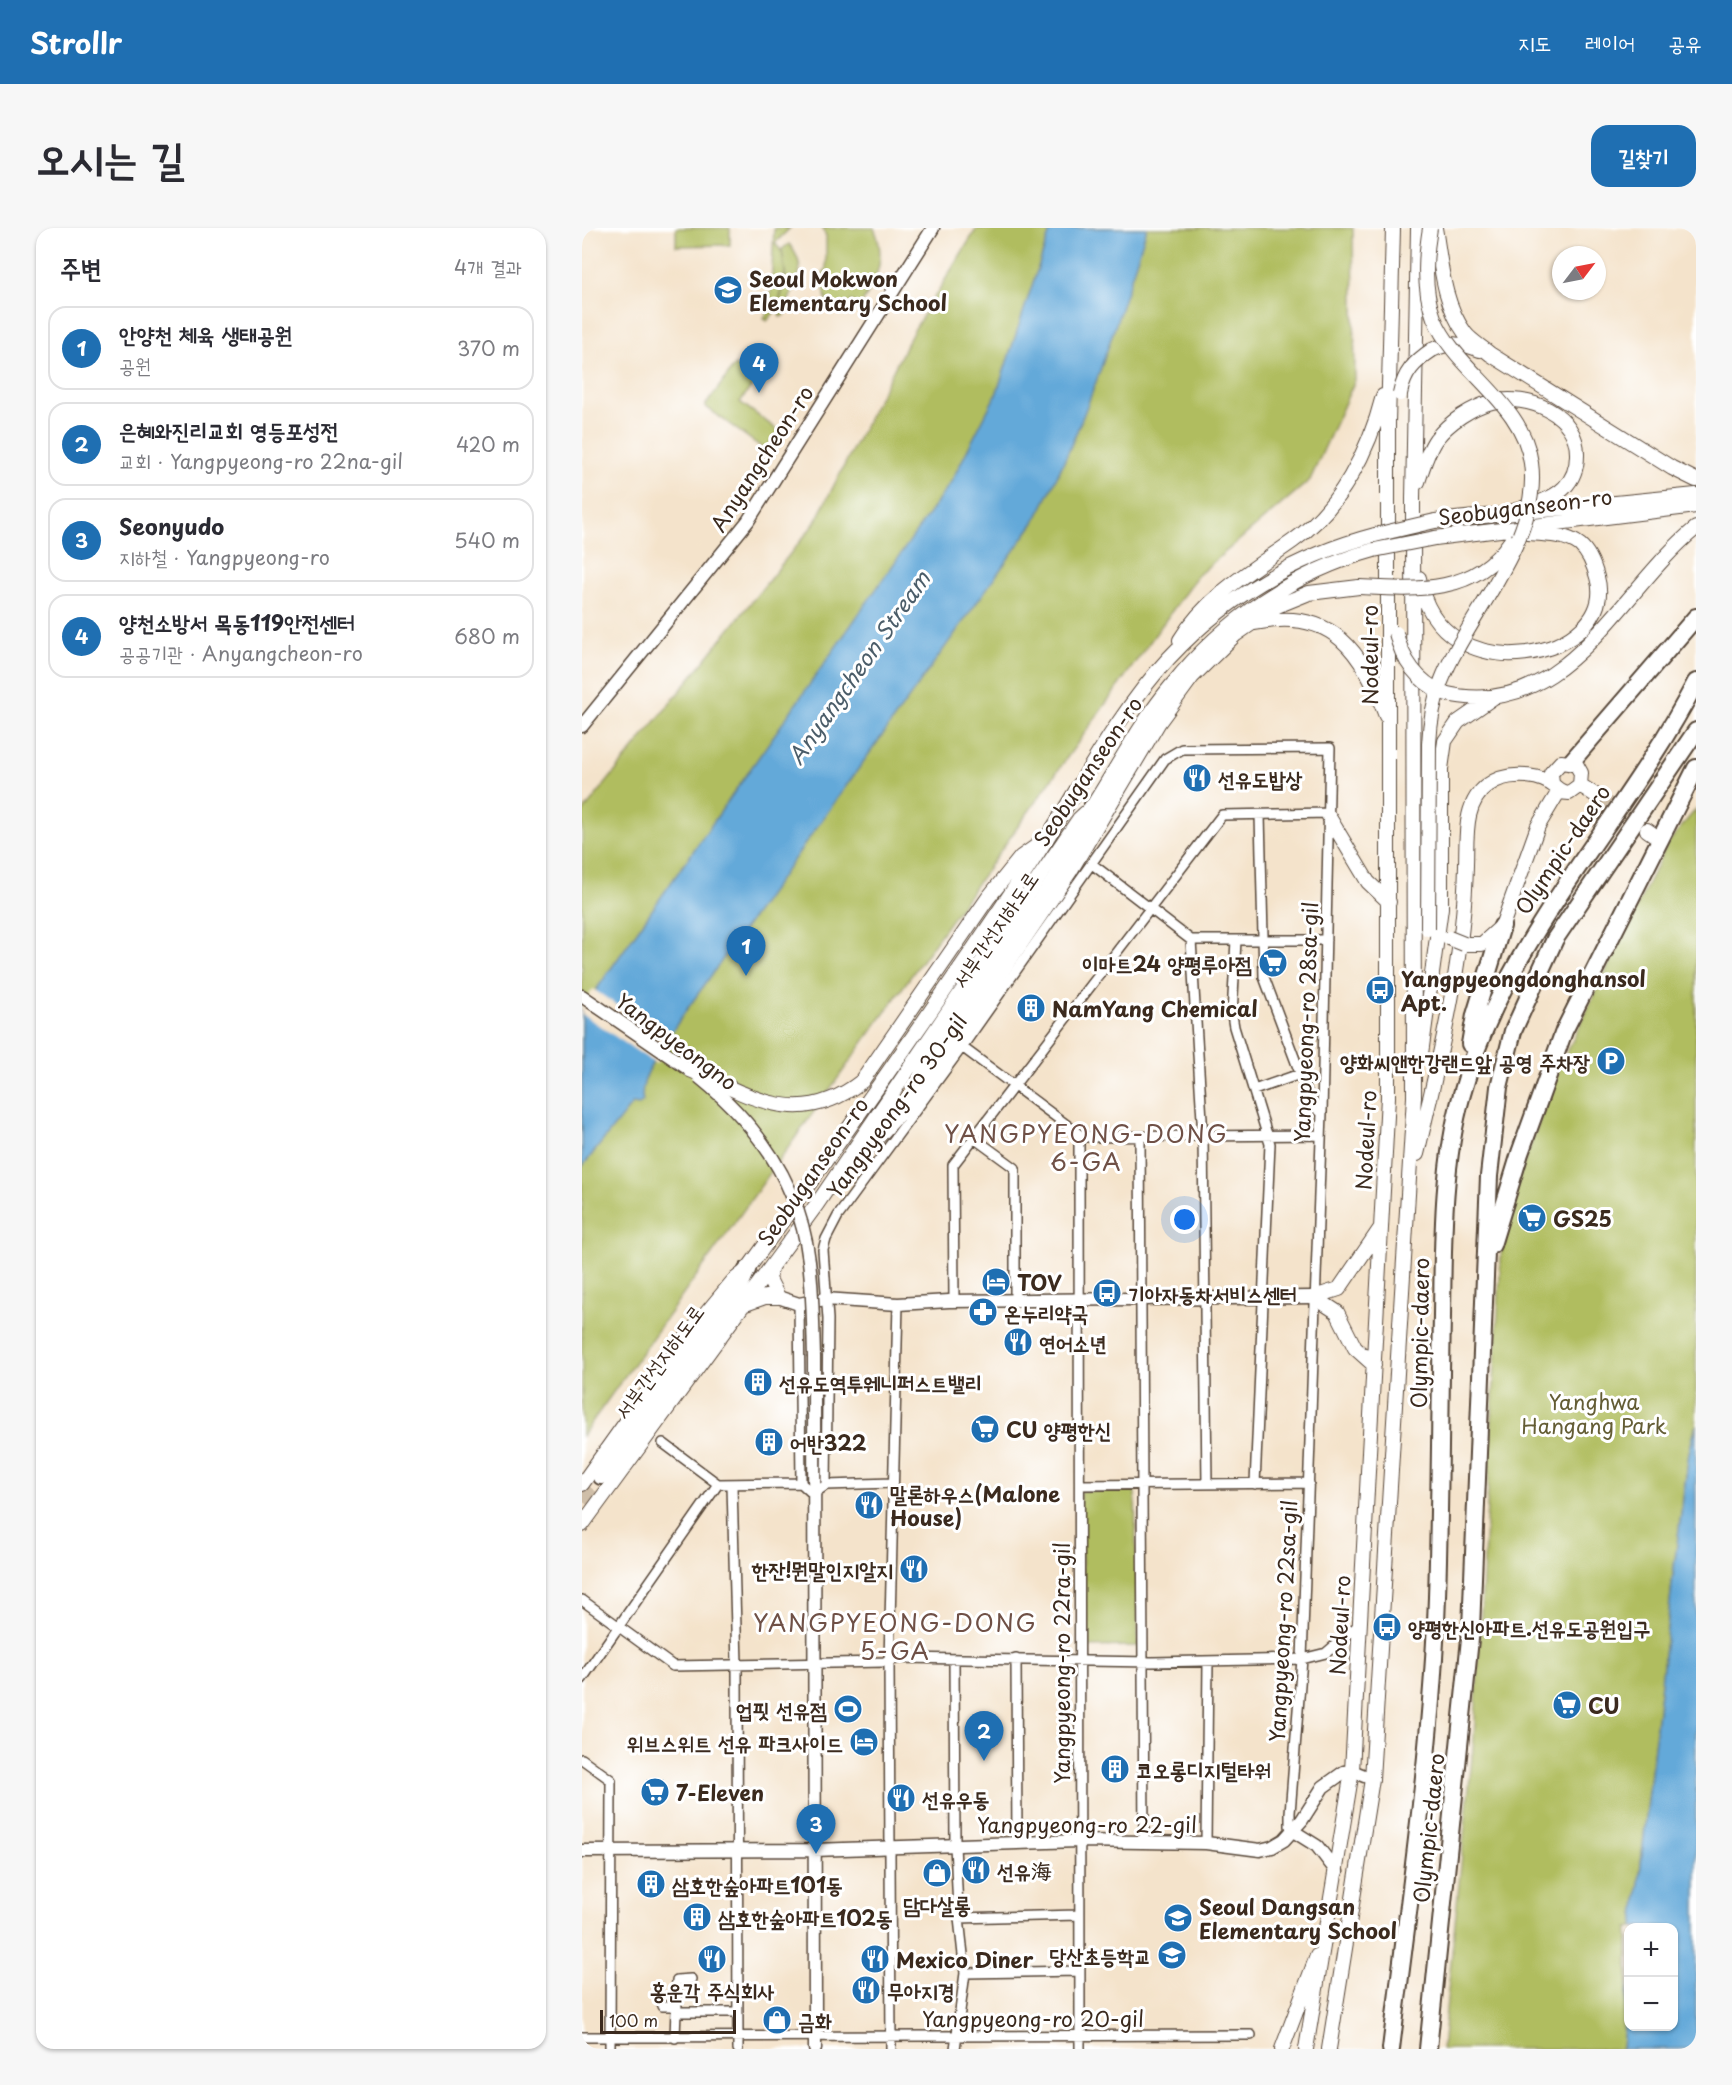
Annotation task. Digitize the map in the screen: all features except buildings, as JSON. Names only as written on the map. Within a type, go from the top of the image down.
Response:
[{"type":"highway","points":[[1571,762],[1696,617]]},
{"type":"highway","name":"Olympic-daero","points":[[1391,2049],[1428,1728],[1437,1600],[1443,1252],[1450,1155],[1461,1095],[1485,1026],[1542,917],[1676,721],[1696,682]]},
{"type":"highway","name":"Olympic-daero","points":[[1428,2049],[1471,1629],[1489,1176],[1498,1098],[1514,1031],[1555,939],[1696,730]]},
{"type":"highway","points":[[1485,1266],[1520,1153],[1564,1031],[1654,835],[1696,768]]},
{"type":"highway","name":"서부간선지하도로","points":[[923,1072],[1057,877],[1097,810]]},
{"type":"highway","points":[[1461,1095],[1475,1015],[1502,926]]},
{"type":"highway","name":"서부간선지하도로","points":[[601,1476],[739,1288],[747,1270]]},
{"type":"main road","name":"Anyangcheon-ro","points":[[582,726],[748,520],[933,228]]},
{"type":"main road","name":"Nodeul-ro","points":[[1305,2049],[1310,2033],[1352,1771],[1388,1097],[1390,575],[1388,424],[1394,228]]},
{"type":"main road","name":"Nodeul-ro","points":[[1329,2048],[1372,1779],[1414,1097],[1413,499],[1418,228]]},
{"type":"main road","points":[[817,1204],[924,1086],[1071,870],[1097,810],[1182,689],[1212,656],[1250,624],[1277,606],[1302,596],[1338,588],[1425,590],[1460,581],[1487,566],[1515,530],[1532,486],[1529,450],[1506,408],[1457,353],[1434,317],[1426,278],[1430,228]]},
{"type":"main road","points":[[1435,228],[1445,290],[1455,316],[1466,334],[1490,354],[1672,468],[1696,480]]},
{"type":"main road","points":[[1388,424],[1400,394],[1403,376],[1418,359],[1447,343],[1466,345],[1490,354]]},
{"type":"main road","points":[[1170,657],[1188,628],[1215,599],[1251,569],[1294,540],[1339,494],[1367,446],[1390,368]]},
{"type":"main road","points":[[1413,499],[1420,474],[1435,440],[1458,419],[1481,405],[1512,400],[1541,406],[1567,424],[1576,443],[1575,472],[1564,489],[1548,498],[1506,514]]},
{"type":"main road","name":"Seobuganseon-ro","points":[[582,1484],[689,1334],[733,1281],[747,1270],[950,984],[1122,721],[1170,657],[1222,609],[1267,578],[1314,554],[1375,535],[1435,521],[1696,495]]},
{"type":"main road","name":"Seobuganseon-ro","points":[[582,1525],[817,1204],[824,1189],[986,959],[1079,819],[1097,810],[1171,686],[1222,632],[1267,598],[1322,568],[1374,550],[1435,538],[1696,506]]},
{"type":"main road","points":[[1390,575],[1396,633],[1403,654],[1416,675],[1443,693],[1474,698],[1494,697],[1528,687],[1561,669],[1577,656],[1675,545],[1696,528]]},
{"type":"main road","points":[[1414,549],[1421,590],[1430,611],[1441,627],[1477,650],[1502,654],[1529,654],[1557,646],[1578,633],[1595,610],[1599,585],[1593,562],[1580,545],[1559,536],[1515,530]]},
{"type":"main road","points":[[1426,1018],[1429,744],[1432,714],[1447,668],[1517,540],[1515,530]]},
{"type":"main road","points":[[1250,624],[1291,620],[1321,627],[1340,638],[1356,653],[1372,679],[1390,727]]},
{"type":"main road","points":[[1414,1097],[1440,908],[1441,769],[1445,741],[1458,722],[1494,697]]},
{"type":"main road","points":[[1408,1191],[1437,1070],[1465,907],[1468,820],[1474,800],[1488,784],[1501,778],[1531,777],[1555,787],[1569,793],[1580,785],[1581,773],[1571,762],[1561,762],[1553,768],[1555,787],[1538,826],[1502,926],[1482,945],[1464,944],[1449,938],[1444,928],[1440,908]]},
{"type":"main road","points":[[1580,785],[1597,796]]},
{"type":"main road","points":[[1329,815],[1368,882],[1389,902]]},
{"type":"main road","points":[[690,1070],[755,1098],[791,1107],[809,1107],[827,1101],[862,1081],[988,898],[1021,858],[1043,842]]},
{"type":"main road","name":"Yangpyeongno","points":[[582,996],[690,1070],[744,1118],[763,1141],[781,1170],[795,1207],[809,1260],[814,1357],[815,2043]]},
{"type":"main road","points":[[742,1306],[765,1297],[799,1304],[825,1299],[898,1304],[954,1300],[1314,1297],[1339,1288],[1381,1227]]},
{"type":"main road","points":[[771,1266],[769,1279],[778,1298]]},
{"type":"main road","points":[[1314,1297],[1337,1312],[1356,1348],[1374,1365]]},
{"type":"main road","points":[[1337,1872],[1317,1846],[1293,1831],[1323,1787],[1344,1772],[1352,1771],[1372,1779]]},
{"type":"main road","name":"Yangpyeong-ro 22-gil","points":[[582,1851],[889,1849],[1078,1841],[1206,1843],[1260,1850],[1272,1847],[1293,1831]]},
{"type":"main road","points":[[1282,2049],[1328,1926]]},
{"type":"street","name":"Yangpyeong-ro 28sa-gil","points":[[1314,1297],[1322,1113],[1330,748]]},
{"type":"street","name":"Yangpyeong-ro 30-gil","points":[[826,1485],[828,1319],[823,1250],[830,1229],[962,1047],[1165,759],[1182,749],[1330,748]]},
{"type":"street","points":[[1260,814],[1261,940],[1265,983],[1312,1105],[1322,1113]]},
{"type":"street","points":[[954,1300],[951,1171],[1222,815],[1329,815]]},
{"type":"street","points":[[1092,864],[1191,939],[1326,940]]},
{"type":"street","points":[[1191,939],[1203,1136],[1207,1484]]},
{"type":"street","points":[[1236,940],[1232,1015],[1268,1135],[1255,1484]]},
{"type":"street","points":[[962,1047],[1079,1136],[1321,1135]]},
{"type":"street","points":[[1254,1090],[1300,1074]]},
{"type":"street","name":"Yangpyeong-ro 22ra-gil","points":[[1079,1136],[1078,1915],[1080,2049]]},
{"type":"street","points":[[1140,1137],[1144,1843]]},
{"type":"street","points":[[974,1138],[1015,1168],[1016,1300]]},
{"type":"street","name":"Yangpyeong-ro 22sa-gil","points":[[1293,1831],[1290,1826],[1290,1813],[1302,1659],[1314,1297]]},
{"type":"street","points":[[799,1304],[801,1483]]},
{"type":"street","points":[[891,2049],[889,1661],[898,1304]]},
{"type":"street","points":[[663,1443],[718,1484],[801,1483],[813,1494],[826,1485],[893,1484]]},
{"type":"street","name":"Yangpyeong-ro 22sa-gil","points":[[1142,1484],[1309,1483]]},
{"type":"street","points":[[582,1679],[718,1484]]},
{"type":"street","points":[[1080,1485],[1142,1484]]},
{"type":"street","points":[[732,1485],[737,1664],[738,2049]]},
{"type":"street","points":[[582,1600],[672,1666],[954,1659],[1208,1661],[1302,1659],[1326,1653],[1360,1624]]},
{"type":"street","points":[[954,1659],[955,1845],[965,1973],[955,2049]]},
{"type":"street","points":[[1016,1659],[1017,1843]]},
{"type":"street","points":[[1206,1843],[1208,1661]]},
{"type":"street","points":[[582,1760],[610,1780],[610,2049]]},
{"type":"street","points":[[959,1918],[1078,1915]]},
{"type":"street","points":[[965,1973],[1079,1971]]},
{"type":"street","points":[[675,2038],[678,1980],[691,1979]]},
{"type":"street","points":[[662,2006],[676,2009],[738,2012]]},
{"type":"street","name":"Yangpyeong-ro 20-gil","points":[[582,2037],[738,2038],[815,2043],[891,2037],[1251,2036]]},
{"type":"green space","points":[[676,228],[730,228],[730,245],[676,246]]},
{"type":"green space","points":[[774,228],[790,228],[775,243],[782,252],[785,273],[778,308],[767,321],[764,318],[770,309]]},
{"type":"green space","points":[[822,228],[874,228],[880,249],[880,259],[876,277],[861,305],[851,301],[849,305],[844,304],[836,312],[826,300],[822,275],[826,269],[826,236]]},
{"type":"green space","points":[[977,228],[1353,228],[1355,380],[1310,480],[1197,576],[582,1436],[582,813],[814,524],[914,330]]},
{"type":"green space","points":[[789,244],[796,255],[800,273],[785,315],[780,317],[778,308],[786,278],[782,249]]},
{"type":"green space","points":[[735,365],[756,380],[740,402],[779,431],[765,450],[705,406]]},
{"type":"green space","name":"Yanghwa Hangang Park","points":[[1696,809],[1696,1425],[1689,1453],[1673,1575],[1634,1923],[1624,1923],[1622,2049],[1442,2049],[1474,1738],[1503,1221],[1556,1075],[1667,844]]},
{"type":"green space","points":[[1135,1490],[1138,1646],[1084,1647],[1080,1491]]},
{"type":"water","name":"Anyangcheon Stream","points":[[1051,228],[1147,228],[1098,377],[1053,486],[1035,521],[671,1033],[649,1069],[642,1092],[643,1101],[639,1105],[632,1104],[582,1167],[582,1010],[951,482],[997,392]]},
{"type":"water","points":[[1696,1425],[1696,2049],[1622,2049],[1624,2028],[1624,2031],[1678,2031],[1678,1923],[1634,1923],[1673,1575],[1689,1453]]},
{"type":"pier","points":[[593,989],[643,1023],[672,1039],[656,1064],[582,1014],[582,1005]]},
{"type":"tunnel","points":[[1597,796],[1643,827]]},
{"type":"tunnel","points":[[886,1121],[923,1072]]},
{"type":"tunnel","points":[[582,1501],[601,1476]]},
{"type":"place","name":"Seoul Mokwon Elementary School","points":[[728,290]]},
{"type":"place","name":"양천소방서 목동119안전센터","points":[[759,393]]},
{"type":"place","name":"선유도밥상","points":[[1197,778]]},
{"type":"place","name":"이마트24 양평루아점","points":[[1273,963]]},
{"type":"place","name":"안양천 체육 생태공원","points":[[746,976]]},
{"type":"place","name":"Yangpyeongdonghansol Apt.","points":[[1380,990]]},
{"type":"place","name":"NamYang Chemical","points":[[1031,1008]]},
{"type":"place","name":"양화씨앤한강랜드앞 공영 주차장","points":[[1611,1061]]},
{"type":"place","name":"GS25","points":[[1532,1218]]},
{"type":"place","name":"TOV","points":[[996,1282]]},
{"type":"place","name":"기아자동차서비스센터","points":[[1107,1293]]},
{"type":"place","name":"온누리약국","points":[[983,1312]]},
{"type":"place","name":"연어소년","points":[[1018,1342]]},
{"type":"place","name":"선유도역투웨니퍼스트밸리","points":[[758,1382]]},
{"type":"place","name":"CU 양평한신","points":[[985,1429]]},
{"type":"place","name":"어반322","points":[[769,1442]]},
{"type":"place","name":"말론하우스(Malone House)","points":[[869,1505]]},
{"type":"place","name":"한잔!뭔말인지알지","points":[[914,1569]]},
{"type":"place","name":"양평한신아파트.선유도공원입구","points":[[1387,1627]]},
{"type":"place","name":"CU","points":[[1567,1705]]},
{"type":"place","name":"업핏 선유점","points":[[848,1709]]},
{"type":"place","name":"위브스위트 선유 파크사이드","points":[[864,1742]]},
{"type":"place","name":"은혜와진리교회 영등포성전","points":[[984,1761]]},
{"type":"place","name":"코오롱디지털타워","points":[[1115,1769]]},
{"type":"place","name":"7-Eleven","points":[[655,1792]]},
{"type":"place","name":"선유우동","points":[[901,1798]]},
{"type":"place","name":"Seonyudo","points":[[816,1854]]},
{"type":"place","name":"선유海","points":[[976,1870]]},
{"type":"place","name":"담다살롱","points":[[937,1873]]},
{"type":"place","name":"삼호한숲아파트101동","points":[[651,1884]]},
{"type":"place","name":"삼호한숲아파트102동","points":[[697,1917]]},
{"type":"place","name":"Seoul Dangsan Elementary School","points":[[1178,1918]]},
{"type":"place","name":"당산초등학교","points":[[1172,1955]]},
{"type":"place","name":"홍운각 주식회사","points":[[712,1959]]},
{"type":"place","name":"Mexico Diner","points":[[875,1959]]},
{"type":"place","name":"무아지경","points":[[866,1990]]},
{"type":"place","name":"금화","points":[[777,2020]]},
{"type":"district","name":"YANGPYEONG-DONG 6-GA","points":[[1086,1147]]},
{"type":"district","name":"YANGPYEONG-DONG 5-GA","points":[[895,1636]]}]
